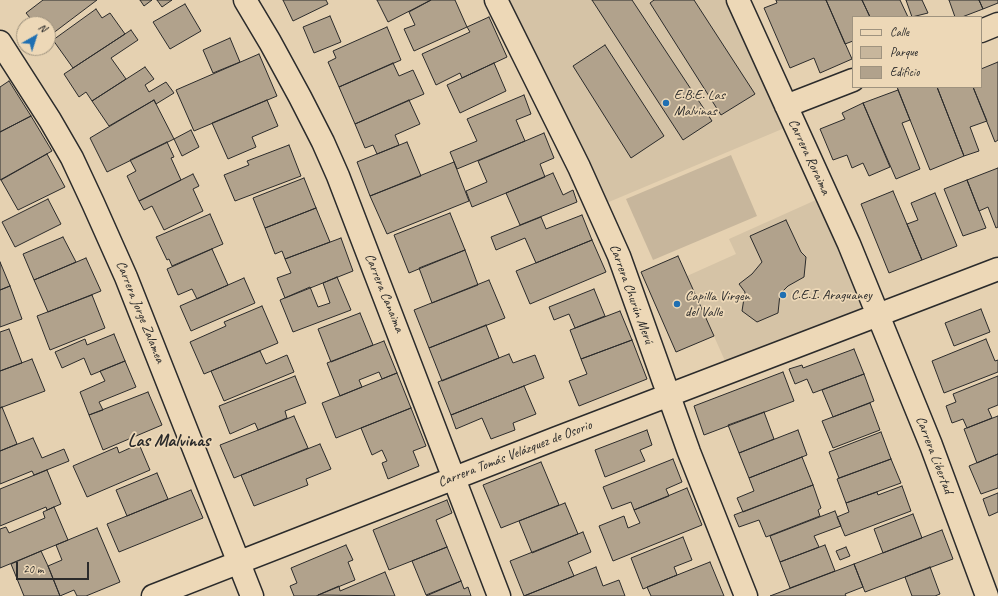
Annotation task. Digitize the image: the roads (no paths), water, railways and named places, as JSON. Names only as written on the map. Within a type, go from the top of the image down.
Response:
[{"type":"street","name":"Carrera Canaima","points":[[245,0],[270,42],[323,142],[398,327],[500,596]]},
{"type":"street","name":"Carrera Churún Merú","points":[[496,0],[597,207],[619,256],[689,452],[746,596]]},
{"type":"street","name":"Carrera Roraima","points":[[738,0],[849,244],[878,315]]},
{"type":"street","points":[[982,31],[998,24]]},
{"type":"street","name":"Carrera Jorge Zalamea","points":[[0,42],[50,120],[72,158],[94,204],[126,277],[252,596]]},
{"type":"street","points":[[786,106],[852,80]]},
{"type":"street","name":"Carrera Tomás Velázquez de Osorio","points":[[152,596],[668,395],[998,269]]},
{"type":"street","name":"Carrera Libertad","points":[[878,315],[931,445],[987,596]]},
{"type":"place","name":"E.B.E. Las Malvinas","points":[[666,103]]},
{"type":"place","name":"C.E.I. Araguaney","points":[[783,295]]},
{"type":"place","name":"Capilla Virgen del Valle","points":[[677,304]]},
{"type":"district","name":"Las Malvinas","points":[[169,441]]}]
